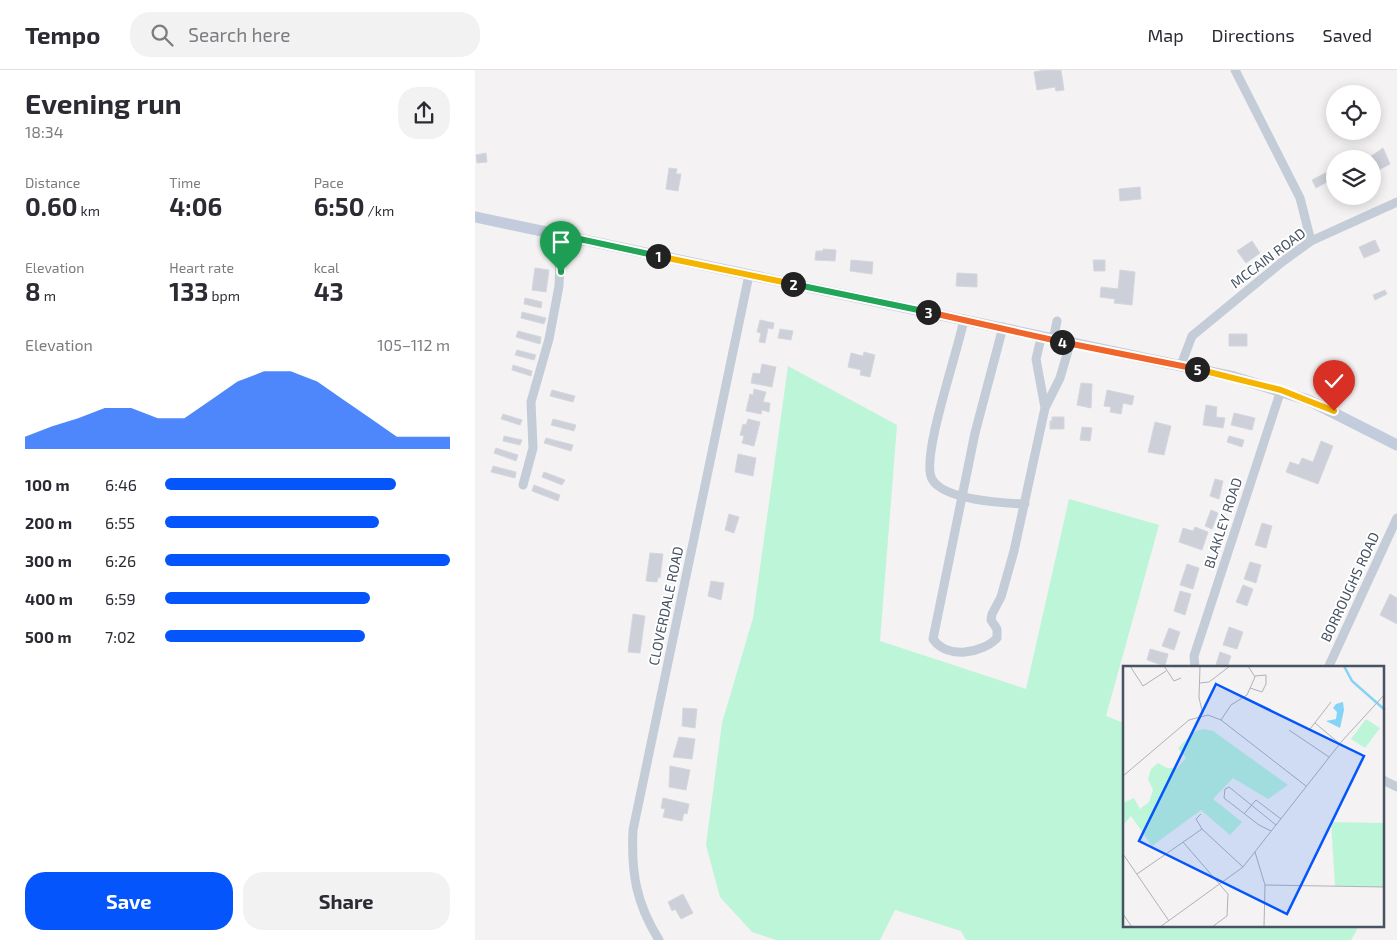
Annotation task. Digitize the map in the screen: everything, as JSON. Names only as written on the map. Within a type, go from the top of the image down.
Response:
[{"type":"main road","points":[[475,217],[963,319],[1041,338],[1181,364],[1281,390],[1334,411],[1397,445]]},
{"type":"street","points":[[1235,70],[1300,198],[1311,241]]},
{"type":"street","name":"MCCAIN ROAD","points":[[1181,364],[1192,336],[1311,241],[1397,202]]},
{"type":"street","points":[[523,485],[533,448],[531,402],[549,339],[559,286],[561,235]]},
{"type":"street","name":"CLOVERDALE ROAD","points":[[659,940],[643,909],[635,883],[632,862],[633,830],[749,275]]},
{"type":"street","points":[[963,319],[929,461],[932,479],[939,486],[963,496],[1025,504]]},
{"type":"street","points":[[1053,340],[1057,321]]},
{"type":"street","points":[[1003,328],[975,433],[933,639],[942,647],[952,650],[976,651],[991,644],[997,638],[997,629],[991,620],[992,614],[1001,598],[1006,582],[1045,408],[1060,378],[1070,344]]},
{"type":"street","points":[[1041,338],[1036,359],[1045,408]]},
{"type":"street","name":"BLAKLEY ROAD","points":[[1194,666],[1194,656],[1281,390]]},
{"type":"street","name":"BORROUGHS ROAD","points":[[1329,666],[1397,518]]},
{"type":"street","points":[[1384,781],[1397,788]]},
{"type":"green space","points":[[788,366],[897,425],[880,641],[1026,689],[1069,499],[1159,525],[1106,716],[1123,723],[1123,928],[1358,928],[1351,940],[966,940],[961,931],[895,910],[880,940],[776,940],[752,932],[720,897],[706,845],[722,723],[753,618]]},
{"type":"building","points":[[1061,70],[1064,90],[1056,91],[1055,87],[1037,90],[1034,72]]},
{"type":"building","points":[[1383,148],[1390,164],[1381,169],[1381,150]]},
{"type":"building","points":[[486,153],[487,162],[477,163],[476,155]]},
{"type":"building","points":[[669,168],[677,169],[676,174],[681,174],[678,191],[666,189]]},
{"type":"building","points":[[1326,173],[1326,183],[1316,188],[1312,180]]},
{"type":"building","points":[[1140,187],[1141,199],[1120,201],[1119,189]]},
{"type":"building","points":[[1375,240],[1380,251],[1364,258],[1359,247]]},
{"type":"building","points":[[1252,241],[1260,253],[1246,263],[1237,251]]},
{"type":"building","points":[[823,249],[836,250],[835,261],[815,260],[816,251],[823,251]]},
{"type":"building","points":[[851,260],[873,262],[872,274],[850,271]]},
{"type":"building","points":[[1093,260],[1105,260],[1105,271],[1094,271]]},
{"type":"building","points":[[535,268],[549,270],[546,292],[532,290]]},
{"type":"building","points":[[1120,270],[1135,272],[1132,305],[1114,303],[1115,299],[1100,297],[1101,287],[1118,289]]},
{"type":"building","points":[[957,273],[977,274],[977,287],[956,286]]},
{"type":"building","points":[[1385,290],[1387,294],[1375,300],[1373,295]]},
{"type":"building","points":[[525,298],[542,302],[541,308],[524,304]]},
{"type":"building","points":[[522,312],[546,318],[544,324],[521,318]]},
{"type":"building","points":[[760,320],[774,323],[773,329],[768,328],[765,343],[759,342],[761,333],[757,332]]},
{"type":"building","points":[[780,329],[793,331],[791,340],[778,338]]},
{"type":"building","points":[[518,331],[541,337],[540,344],[516,337]]},
{"type":"building","points":[[1229,334],[1247,334],[1247,346],[1229,346]]},
{"type":"building","points":[[517,350],[536,355],[534,360],[515,355]]},
{"type":"building","points":[[864,352],[875,355],[870,377],[860,375],[861,370],[848,367],[851,353],[863,356]]},
{"type":"building","points":[[762,364],[776,367],[772,387],[751,383],[753,373],[760,374]]},
{"type":"building","points":[[513,365],[532,371],[531,376],[512,370]]},
{"type":"building","points":[[1081,383],[1092,384],[1091,408],[1077,405]]},
{"type":"building","points":[[754,389],[766,392],[763,402],[770,403],[769,412],[762,410],[761,414],[746,411],[750,394],[753,395]]},
{"type":"building","points":[[552,390],[575,396],[573,402],[550,396]]},
{"type":"building","points":[[1107,390],[1134,396],[1132,405],[1123,403],[1121,414],[1110,412],[1111,407],[1104,406]]},
{"type":"building","points":[[1206,405],[1217,407],[1216,417],[1225,418],[1223,428],[1203,425]]},
{"type":"building","points":[[1234,413],[1255,418],[1252,430],[1231,425]]},
{"type":"building","points":[[503,414],[522,420],[520,425],[501,419]]},
{"type":"building","points":[[1052,417],[1064,417],[1064,429],[1050,429]]},
{"type":"building","points":[[553,419],[576,425],[574,431],[551,425]]},
{"type":"building","points":[[748,419],[760,422],[754,446],[742,443],[744,436],[740,435],[743,424],[746,425]]},
{"type":"building","points":[[1155,422],[1171,426],[1164,455],[1148,452]]},
{"type":"building","points":[[1082,427],[1092,428],[1090,441],[1080,440]]},
{"type":"building","points":[[504,436],[522,440],[520,445],[503,441]]},
{"type":"building","points":[[1229,436],[1244,440],[1242,447],[1227,442]]},
{"type":"building","points":[[546,438],[573,445],[571,451],[544,443]]},
{"type":"building","points":[[1321,441],[1333,446],[1318,484],[1286,472],[1290,462],[1299,465],[1302,458],[1313,462]]},
{"type":"building","points":[[496,448],[518,455],[516,461],[494,453]]},
{"type":"building","points":[[738,454],[756,458],[753,476],[735,472]]},
{"type":"building","points":[[493,466],[516,472],[515,478],[491,472]]},
{"type":"building","points":[[544,472],[565,480],[562,485],[542,477]]},
{"type":"building","points":[[1215,479],[1223,481],[1219,499],[1210,496]]},
{"type":"building","points":[[534,485],[560,495],[558,501],[532,491]]},
{"type":"building","points":[[1211,510],[1218,513],[1212,529],[1205,526]]},
{"type":"building","points":[[729,514],[739,517],[734,533],[725,530]]},
{"type":"building","points":[[1262,523],[1272,526],[1266,548],[1255,545]]},
{"type":"building","points":[[1195,527],[1208,532],[1202,550],[1179,542],[1183,528],[1193,531]]},
{"type":"building","points":[[650,553],[663,554],[660,578],[658,577],[657,582],[646,581]]},
{"type":"building","points":[[1250,562],[1261,565],[1256,583],[1244,579]]},
{"type":"building","points":[[1187,564],[1199,568],[1193,589],[1180,585]]},
{"type":"building","points":[[711,581],[724,583],[721,600],[708,596]]},
{"type":"building","points":[[1243,585],[1253,589],[1247,606],[1236,602]]},
{"type":"building","points":[[1180,591],[1191,594],[1185,615],[1174,611]]},
{"type":"building","points":[[1390,594],[1397,598],[1397,624],[1380,615]]},
{"type":"building","points":[[633,614],[645,616],[640,653],[628,652]]},
{"type":"building","points":[[1229,627],[1243,632],[1237,649],[1223,645]]},
{"type":"building","points":[[1169,628],[1180,632],[1174,650],[1162,646]]},
{"type":"building","points":[[1150,649],[1168,654],[1165,666],[1147,660]]},
{"type":"building","points":[[1220,652],[1231,656],[1228,666],[1216,666]]},
{"type":"building","points":[[683,708],[697,709],[695,728],[682,726]]},
{"type":"building","points":[[679,737],[695,739],[692,759],[673,757]]},
{"type":"building","points":[[670,766],[690,770],[686,790],[669,787]]},
{"type":"building","points":[[663,798],[689,804],[687,814],[684,813],[682,821],[663,817],[665,809],[661,808]]},
{"type":"building","points":[[683,894],[693,913],[681,919],[675,909],[672,911],[668,902]]},
{"type":"route","points":[[561,272],[559,254],[561,235],[1003,328],[1041,338],[1181,364],[1281,390],[1334,411]]}]
